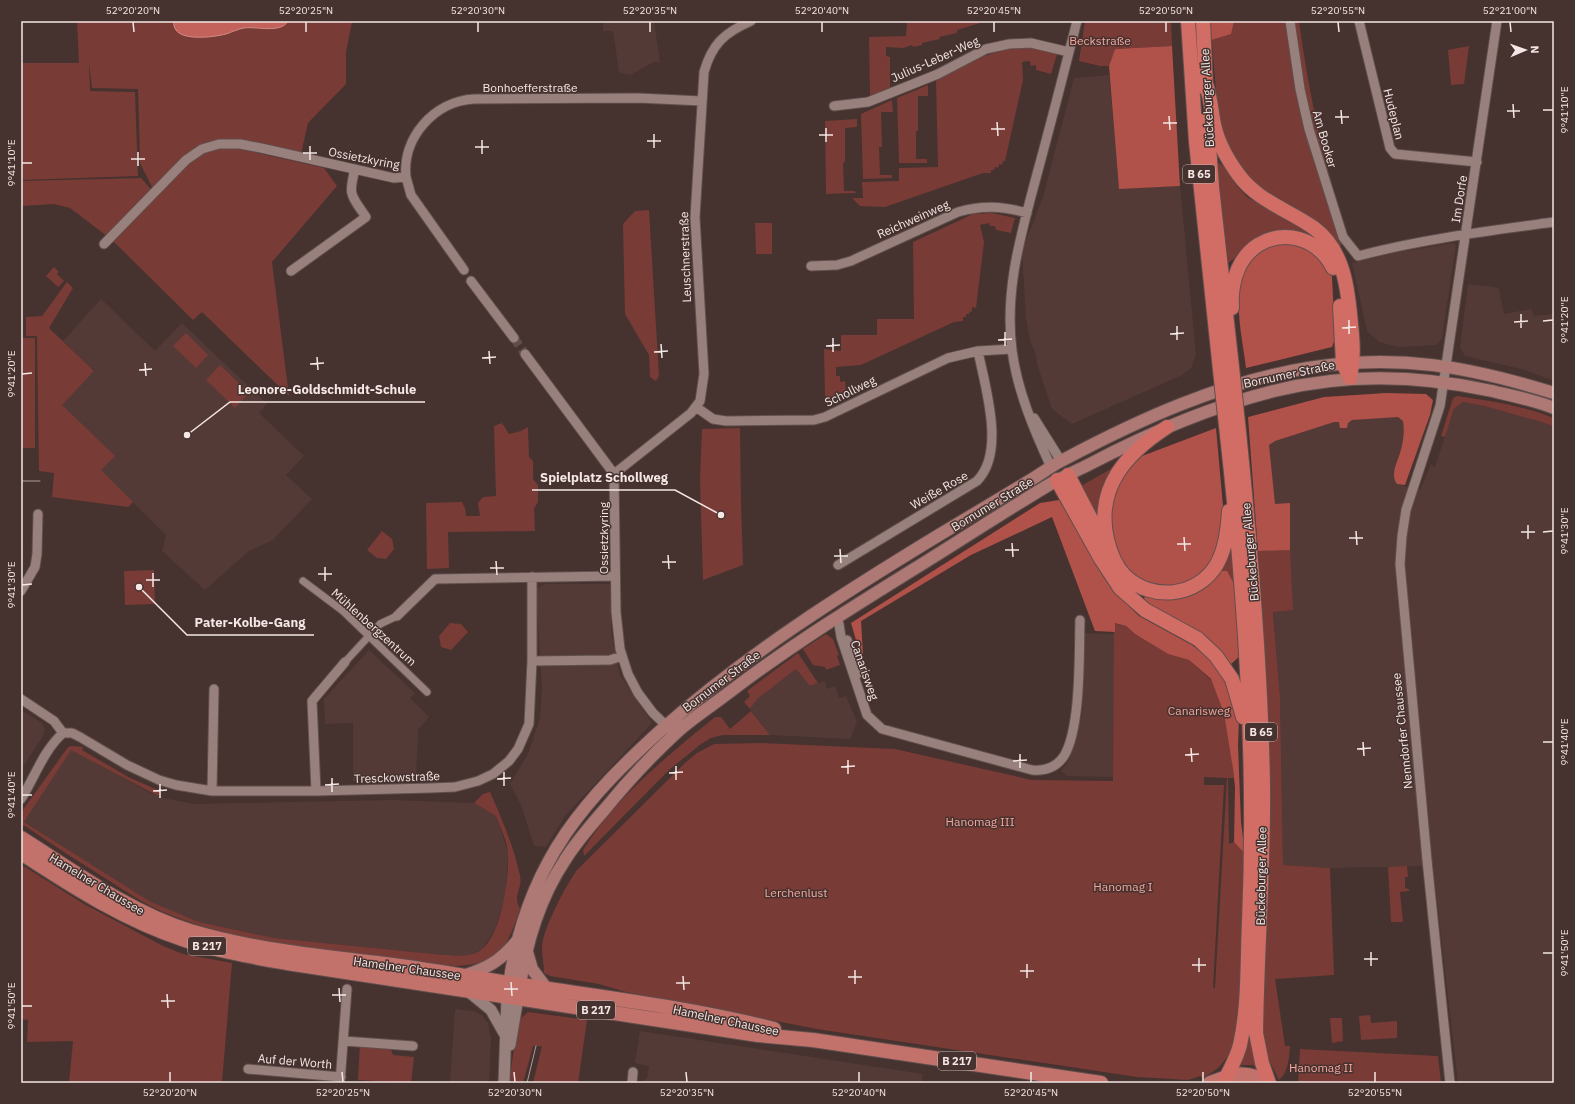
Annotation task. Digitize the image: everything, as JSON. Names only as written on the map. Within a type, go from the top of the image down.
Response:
[{"type":"highway","name":"Bückeburger Allee","points":[[1188,21],[1196,142],[1226,368],[1256,615],[1263,793],[1256,1033],[1262,1063],[1269,1083]]},
{"type":"highway","name":"Bückeburger Allee","points":[[1203,21],[1205,81],[1212,187],[1226,368]]},
{"type":"highway","points":[[1205,81],[1210,95],[1215,127],[1229,161],[1238,176],[1261,197],[1316,229],[1333,250],[1342,266],[1347,284],[1350,378]]},
{"type":"highway","points":[[1226,368],[1234,280],[1238,268],[1256,247],[1268,240],[1281,237],[1298,238],[1313,244],[1327,256],[1339,289],[1349,362]]},
{"type":"highway","points":[[1116,565],[1108,545],[1105,530],[1105,510],[1109,490],[1114,478],[1129,457],[1148,439],[1167,427]]},
{"type":"highway","name":"Bückeburger Allee","points":[[1224,1080],[1239,1046],[1243,1022],[1252,848],[1251,751],[1233,433]]},
{"type":"highway","points":[[1063,478],[1116,565],[1126,576],[1136,584],[1150,590],[1158,592],[1182,591],[1202,581],[1210,574],[1222,554],[1228,530],[1233,433]]},
{"type":"highway","points":[[1063,478],[1101,559],[1120,588],[1144,610],[1198,639],[1216,656],[1232,679],[1240,700],[1244,722],[1244,813],[1252,848]]},
{"type":"main road","name":"Bornumer Straße","points":[[513,991],[526,950],[551,885],[565,860],[617,794],[645,763],[670,730],[679,713],[725,676],[827,605],[1056,464],[1169,408],[1190,400],[1270,376],[1306,368],[1349,362],[1400,362],[1446,366],[1500,377],[1554,393]]},
{"type":"main road","name":"Bornumer Straße","points":[[513,991],[518,940],[539,880],[566,833],[604,784],[670,730],[781,654],[837,621],[1063,478],[1121,448],[1167,427],[1230,404],[1274,391],[1311,383],[1350,378],[1391,377],[1444,382],[1525,398],[1554,408]]},
{"type":"main road","points":[[1056,464],[1063,478]]},
{"type":"main road","name":"Hamelner Chaussee","points":[[21,838],[141,912],[189,930],[234,943],[277,951],[463,976],[513,991],[758,1035],[813,1040],[1101,1083]]},
{"type":"main road","name":"Hamelner Chaussee","points":[[24,857],[122,914],[186,940],[234,954],[468,991],[547,989],[698,1012],[760,1025],[813,1040]]},
{"type":"main road","points":[[463,976],[494,964],[518,940]]},
{"type":"main road","points":[[526,950],[532,969],[547,989]]},
{"type":"main road","points":[[1210,1083],[1247,1074],[1265,1083]]},
{"type":"street","name":"Leuschnerstraße","points":[[696,407],[702,391],[704,374],[694,217],[704,72],[711,52],[727,34],[750,21]]},
{"type":"street","points":[[1056,464],[1029,411],[1021,388],[1012,349],[1010,321],[1012,283],[1017,250],[1077,21]]},
{"type":"street","name":"Am Booker","points":[[1290,21],[1300,89],[1309,129],[1342,237],[1358,256],[1400,245],[1466,234]]},
{"type":"street","name":"Hudeplan","points":[[1359,21],[1390,148],[1394,154],[1477,162]]},
{"type":"street","name":"Im Dorfe","points":[[1444,382],[1497,21]]},
{"type":"street","name":"Julius-Leber-Weg","points":[[834,106],[868,102],[938,74],[986,49],[1009,44],[1031,43],[1069,52]]},
{"type":"street","name":"Bonhoefferstraße","points":[[406,177],[405,163],[412,139],[430,119],[454,103],[474,99],[638,98],[702,101]]},
{"type":"street","name":"Ossietzkyring","points":[[104,244],[186,160],[210,146],[224,143],[240,144],[394,178],[406,177],[411,196],[464,270]]},
{"type":"street","points":[[291,271],[366,217],[352,197],[350,190],[355,169]]},
{"type":"street","name":"Reichweinweg","points":[[811,266],[837,265],[851,261],[958,212],[971,208],[994,206],[1026,213]]},
{"type":"street","points":[[1466,234],[1554,222]]},
{"type":"street","points":[[471,281],[514,338]]},
{"type":"street","name":"Schollweg","points":[[696,407],[713,419],[726,421],[814,420],[825,417],[948,358],[978,351],[1012,349]]},
{"type":"street","name":"Weiße Rose","points":[[838,565],[977,481],[985,474],[990,460],[992,436],[990,412],[978,351]]},
{"type":"street","points":[[525,354],[614,474],[696,407]]},
{"type":"street","name":"Nenndorfer Chaussee","points":[[1444,382],[1434,427],[1406,510],[1400,564],[1426,860],[1450,1083]]},
{"type":"street","name":"Ossietzkyring","points":[[614,474],[615,576],[617,620],[622,656],[628,674],[638,693],[653,713],[670,730]]},
{"type":"street","points":[[21,591],[35,567],[38,514]]},
{"type":"street","points":[[316,791],[312,701],[380,624],[397,616],[435,579],[615,576]]},
{"type":"street","name":"Tresckowstraße","points":[[63,733],[72,733],[127,765],[159,780],[176,785],[212,791],[316,791],[449,787],[478,781],[493,774],[509,761],[518,749],[529,724],[532,661],[532,577]]},
{"type":"street","name":"Mühlenbergzentrum","points":[[303,581],[343,611],[428,692]]},
{"type":"street","name":"Canarisweg","points":[[827,605],[849,642],[874,720],[882,729],[892,733],[1032,770],[1042,771],[1052,767],[1063,757],[1069,743],[1076,714],[1080,620]]},
{"type":"street","points":[[532,661],[610,660],[622,656]]},
{"type":"street","points":[[212,791],[214,690]]},
{"type":"street","points":[[21,699],[50,717],[60,726],[63,733],[56,740],[37,769],[21,799]]},
{"type":"street","points":[[21,786],[37,769]]},
{"type":"street","points":[[341,1080],[347,989]]},
{"type":"street","points":[[468,991],[491,1010],[505,1035]]},
{"type":"street","points":[[505,1067],[505,1035],[513,991]]},
{"type":"street","points":[[504,1083],[513,991]]},
{"type":"street","points":[[344,1041],[413,1046]]},
{"type":"street","name":"Auf der Worth","points":[[248,1069],[341,1080]]},
{"type":"street","points":[[632,1083],[633,1072]]},
{"type":"shaded area","points":[[173,21],[288,21],[285,25],[280,27],[268,29],[244,28],[221,35],[192,37],[185,36],[175,29]]},
{"type":"shaded area","points":[[603,21],[654,21],[660,62],[654,62],[630,75],[619,72],[613,31],[603,31]]},
{"type":"shaded area","points":[[1210,21],[1234,21],[1231,34],[1211,40]]},
{"type":"shaded area","points":[[1172,46],[1180,186],[1119,189],[1109,66],[1115,49]]},
{"type":"shaded area","points":[[1109,75],[1119,188],[1180,186],[1196,355],[1191,368],[1182,375],[1072,424],[1052,409],[1037,364],[1036,354],[1031,344],[1026,319],[1022,251],[1043,197],[1074,78]]},
{"type":"shaded area","points":[[1276,243],[1306,246],[1327,264],[1332,277],[1335,339],[1332,347],[1246,368],[1239,310],[1239,295],[1242,281],[1247,268],[1255,256],[1262,250]]},
{"type":"shaded area","points":[[1454,243],[1456,245],[1442,338],[1437,345],[1398,347],[1379,342],[1367,331],[1352,263],[1399,252]]},
{"type":"shaded area","points":[[1468,284],[1499,288],[1504,314],[1532,309],[1534,316],[1554,314],[1554,381],[1525,370],[1465,356],[1460,348]]},
{"type":"shaded area","points":[[101,299],[155,351],[182,323],[267,404],[259,413],[304,456],[286,475],[312,499],[273,540],[249,551],[205,590],[162,551],[166,535],[100,470],[114,456],[61,405],[94,371],[63,341]]},
{"type":"shaded area","points":[[1386,393],[1426,394],[1433,400],[1430,415],[1405,485],[1397,484],[1394,477],[1404,433],[1403,421],[1398,417],[1352,420],[1348,423],[1347,428],[1340,428],[1339,422],[1334,422],[1275,441],[1269,445],[1275,504],[1290,503],[1290,550],[1258,551],[1248,417],[1324,397]]},
{"type":"shaded area","points":[[1463,402],[1484,406],[1545,423],[1554,427],[1554,1083],[1458,1083],[1433,866],[1330,868],[1283,865],[1280,696],[1259,431],[1386,408],[1418,414],[1397,484],[1420,490],[1431,464],[1435,467],[1454,409]]},
{"type":"shaded area","points":[[1216,428],[1224,517],[1221,539],[1208,568],[1187,584],[1159,587],[1140,580],[1126,568],[1115,550],[1110,518],[1116,488],[1134,459]]},
{"type":"shaded area","points":[[1059,500],[1114,590],[1139,616],[1192,645],[1203,653],[1213,662],[1227,684],[1239,718],[1238,746],[1241,822],[1245,854],[1234,842],[1235,787],[1233,769],[1224,713],[1211,679],[1189,660],[1168,654],[1135,634],[1126,626],[1115,623],[1115,632],[1095,631],[1052,517],[971,555],[861,621],[863,654],[860,654],[851,623],[1040,503]]},
{"type":"shaded area","points":[[1218,571],[1227,571],[1238,591],[1242,654],[1229,666],[1142,601],[1147,594],[1155,596]]},
{"type":"shaded area","points":[[545,584],[611,584],[611,632],[620,675],[652,723],[565,816],[546,847],[534,846],[521,805],[510,784],[528,754],[540,718],[542,687],[536,589]]},
{"type":"shaded area","points":[[1085,633],[1115,634],[1113,777],[1067,776],[1061,771],[1068,762],[1082,715]]},
{"type":"shaded area","points":[[369,650],[415,693],[410,698],[429,717],[418,730],[416,779],[353,781],[353,723],[325,724],[324,699]]},
{"type":"shaded area","points":[[796,669],[810,686],[825,681],[827,689],[835,686],[839,698],[846,696],[857,722],[850,739],[770,735],[750,709],[756,699]]},
{"type":"shaded area","points":[[21,710],[42,723],[45,729],[44,734],[21,770]]},
{"type":"shaded area","points":[[71,749],[152,794],[163,798],[194,804],[392,800],[474,803],[496,816],[508,852],[506,896],[494,931],[482,949],[468,956],[444,955],[274,938],[199,922],[151,902],[24,822]]},
{"type":"shaded area","points":[[455,1009],[473,1011],[482,1015],[488,1023],[491,1039],[489,1083],[450,1083]]},
{"type":"shaded area","points":[[640,1031],[923,1074],[921,1083],[639,1083],[647,1078],[649,1066],[635,1063]]},
{"type":"green space","points":[[77,21],[379,21],[352,22],[346,52],[346,84],[308,123],[301,154],[251,142],[225,140],[213,142],[200,146],[153,189],[140,163],[138,89],[92,88],[89,63],[90,91],[135,92],[138,176],[21,180],[21,63],[79,63]]},
{"type":"green space","points":[[907,21],[987,21],[957,30],[957,33],[939,37],[940,39],[922,43],[922,45],[913,47],[912,45],[903,48],[886,47],[886,56],[890,57],[890,88],[870,96],[869,37],[906,36]]},
{"type":"green space","name":"Beckstraße","points":[[1085,21],[1171,21],[1172,46],[1115,49],[1109,66],[1100,66],[1079,61]]},
{"type":"green space","points":[[1210,21],[1299,21],[1313,104],[1325,159],[1348,240],[1338,247],[1264,193],[1232,159],[1221,128],[1217,102]]},
{"type":"green space","points":[[1469,46],[1464,84],[1451,85],[1448,50]]},
{"type":"green space","points":[[1011,48],[1036,48],[1057,54],[1051,74],[1036,70],[1036,65],[1031,66],[1030,61],[1022,62],[1023,80],[1005,161],[1003,161],[1002,165],[999,164],[998,168],[995,167],[994,170],[991,170],[991,173],[983,173],[885,207],[860,206],[852,198],[863,198],[862,182],[899,181],[899,168],[938,167],[936,80],[967,64],[989,55]]},
{"type":"green space","points":[[928,85],[928,96],[918,96],[918,131],[916,131],[916,159],[927,159],[927,163],[899,163],[897,98]]},
{"type":"green space","points":[[892,100],[893,112],[881,112],[882,147],[879,147],[880,175],[892,175],[892,178],[863,179],[861,114]]},
{"type":"green space","points":[[857,119],[857,127],[845,128],[845,162],[843,163],[844,191],[855,191],[856,193],[826,194],[825,121]]},
{"type":"green space","points":[[230,147],[324,168],[337,186],[272,262],[289,396],[202,312],[193,320],[112,240],[70,208],[54,204],[21,206],[21,181],[141,178],[156,195],[193,159],[209,151]]},
{"type":"green space","points":[[1216,161],[1227,169],[1237,186],[1247,197],[1315,235],[1315,239],[1240,254],[1228,263]]},
{"type":"green space","points":[[649,210],[659,376],[656,381],[650,377],[649,355],[625,314],[623,224],[635,211]]},
{"type":"green space","points":[[992,213],[1015,218],[1011,233],[996,230],[995,226],[990,226],[989,223],[980,225],[984,242],[976,308],[972,307],[972,312],[970,311],[969,314],[966,314],[966,317],[963,317],[963,321],[954,322],[861,365],[836,367],[836,376],[840,376],[840,382],[845,381],[846,392],[832,399],[825,396],[824,349],[841,351],[841,335],[877,335],[877,319],[914,319],[913,242],[973,214]]},
{"type":"green space","points":[[755,223],[772,223],[772,254],[756,254]]},
{"type":"green space","points":[[54,267],[59,272],[57,274],[64,281],[58,287],[46,276]]},
{"type":"green space","points":[[67,282],[73,288],[49,328],[94,371],[62,405],[115,456],[101,470],[133,502],[128,507],[52,497],[54,473],[39,471],[37,336],[26,336],[26,317],[42,316]]},
{"type":"green space","points":[[186,333],[208,355],[196,368],[173,346]]},
{"type":"green space","points":[[21,338],[35,338],[35,448],[21,448]]},
{"type":"green space","points":[[220,365],[249,393],[235,408],[206,380]]},
{"type":"green space","points":[[1457,396],[1506,404],[1542,414],[1554,418],[1554,427],[1545,423],[1484,406],[1463,402],[1454,409],[1445,437],[1441,436],[1453,398]]},
{"type":"green space","points":[[502,423],[509,434],[521,431],[528,427],[529,457],[533,461],[533,479],[538,485],[538,502],[534,509],[535,531],[448,532],[449,568],[427,569],[426,503],[462,502],[465,508],[466,516],[480,516],[478,503],[483,497],[496,496],[494,426]]},
{"type":"green space","points":[[740,428],[743,565],[703,580],[700,479],[702,429]]},
{"type":"green space","points":[[1118,465],[1100,526],[1079,487]]},
{"type":"green space","points":[[382,531],[392,539],[394,549],[386,559],[377,558],[367,550]]},
{"type":"green space","points":[[1231,534],[1238,591],[1218,571]]},
{"type":"green space","points":[[1290,550],[1293,610],[1273,612],[1280,696],[1283,865],[1330,868],[1334,975],[1275,979],[1285,1046],[1290,1046],[1287,1068],[1279,1080],[1269,1060],[1267,1060],[1262,1032],[1270,826],[1268,702],[1258,551]]},
{"type":"green space","points":[[154,570],[155,604],[125,605],[124,571]]},
{"type":"green space","points":[[450,623],[461,624],[468,632],[451,650],[441,647],[439,636]]},
{"type":"green space","points":[[1114,623],[1126,626],[1135,634],[1168,654],[1189,660],[1212,681],[1227,714],[1234,778],[1228,778],[1229,844],[1234,842],[1245,854],[1241,994],[1239,1021],[1232,1046],[1227,1057],[1222,1064],[1202,1078],[1200,1076],[1188,1080],[1137,1077],[817,1029],[626,992],[599,984],[550,976],[544,973],[542,948],[546,930],[561,897],[577,870],[685,763],[697,753],[714,744],[761,743],[895,749],[1032,780],[1113,781]],"holes":[[[1204,777],[1227,778],[1215,988],[1213,988],[1224,785],[1204,785]]]},
{"type":"green space","points":[[826,634],[833,639],[839,655],[837,656],[840,665],[826,670],[825,667],[813,665],[803,649]]},
{"type":"green space","points":[[798,653],[818,683],[810,686],[796,669],[757,699],[750,709],[744,702],[750,696],[747,691]]},
{"type":"green space","points":[[751,711],[770,735],[723,735],[711,738],[701,744],[669,770],[584,856],[583,850],[611,812],[643,778],[661,762],[715,717],[721,717],[730,729]]},
{"type":"green space","points":[[68,747],[83,747],[82,750],[130,778],[160,791],[158,796],[71,750],[24,822],[151,902],[199,922],[274,938],[444,955],[469,955],[478,952],[489,941],[495,930],[503,904],[508,865],[508,849],[496,816],[474,803],[483,794],[490,792],[511,844],[521,881],[517,895],[520,909],[511,934],[499,952],[491,958],[469,965],[454,966],[343,953],[268,942],[195,924],[161,911],[129,893],[25,826],[21,826],[22,811]]},
{"type":"green space","points":[[21,866],[25,867],[84,904],[163,946],[183,954],[232,963],[222,1083],[69,1083],[73,1041],[27,1042],[28,1020],[21,1019]]},
{"type":"green space","points":[[1407,866],[1408,877],[1405,877],[1405,888],[1409,889],[1409,891],[1400,892],[1403,922],[1391,922],[1388,867]]},
{"type":"green space","points":[[528,1012],[587,1020],[578,1083],[533,1083],[542,1046],[533,1046],[523,1083],[509,1083],[518,1021]]},
{"type":"green space","points":[[1370,1015],[1371,1023],[1397,1021],[1397,1038],[1361,1040],[1359,1016]]},
{"type":"green space","points":[[1330,1018],[1342,1018],[1343,1041],[1332,1043]]},
{"type":"green space","points":[[1250,1021],[1259,1068],[1252,1065],[1239,1065]]},
{"type":"green space","points":[[360,1043],[390,1047],[393,1055],[414,1057],[411,1083],[358,1080]]},
{"type":"green space","name":"Hanomag II","points":[[1300,1049],[1438,1056],[1441,1083],[1298,1083]]},
{"type":"tunnel","points":[[514,338],[525,354]]},
{"type":"tram line","points":[[21,481],[40,481]]},
{"type":"tram line","points":[[527,1083],[536,1046]]},
{"type":"place","name":"Leonore-Goldschmidt-Schule","points":[[187,435]]},
{"type":"place","name":"Spielplatz Schollweg","points":[[721,515]]},
{"type":"place","name":"Pater-Kolbe-Gang","points":[[139,587]]},
{"type":"park label","name":"Hanomag III","points":[[980,821]]},
{"type":"park label","name":"Hanomag I","points":[[1123,886]]},
{"type":"park label","name":"Lerchenlust","points":[[796,892]]}]
